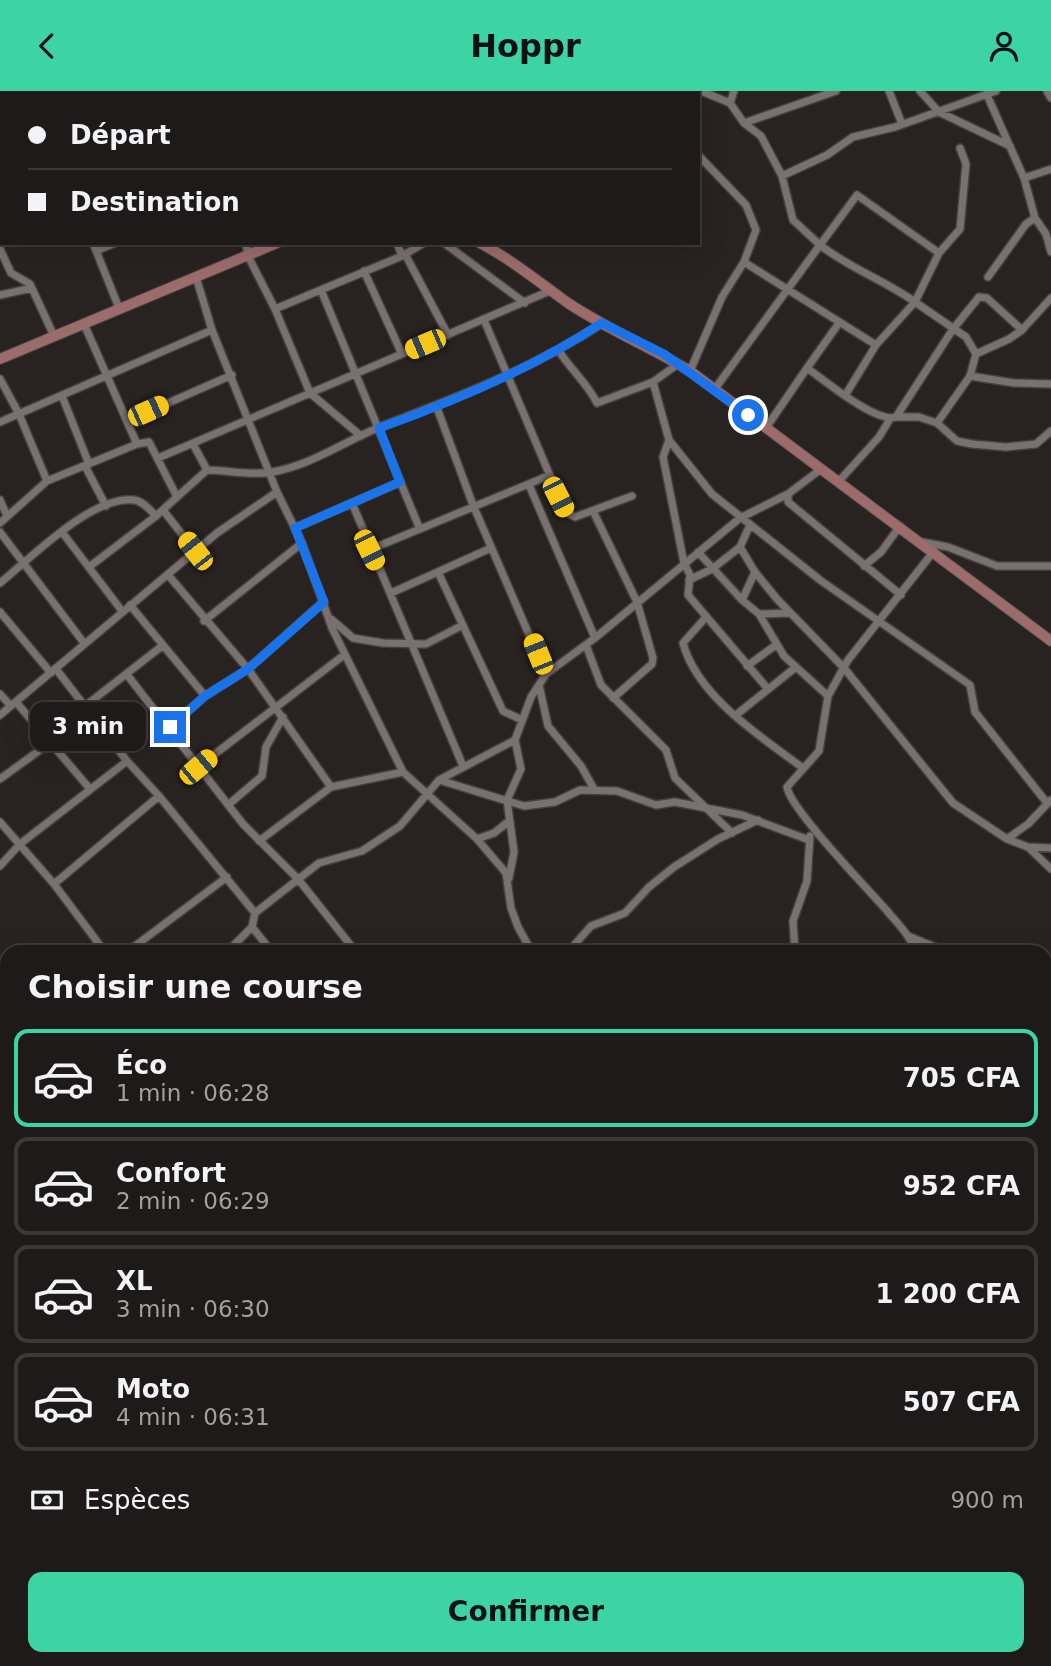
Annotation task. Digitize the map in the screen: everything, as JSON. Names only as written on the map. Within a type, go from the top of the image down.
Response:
[{"type":"street","points":[[730,103],[734,91]]},
{"type":"street","points":[[744,123],[836,91]]},
{"type":"street","points":[[889,91],[902,124]]},
{"type":"street","points":[[920,91],[939,112],[1010,146]]},
{"type":"street","points":[[782,176],[827,155],[853,137],[902,124],[996,91]]},
{"type":"street","points":[[1047,91],[1051,98]]},
{"type":"street","points":[[700,93],[730,103],[744,123],[761,136],[782,176],[793,220],[853,268],[873,276],[966,337],[976,354],[970,376],[937,423]]},
{"type":"street","points":[[987,95],[1024,178],[1035,218],[1046,234],[1051,252]]},
{"type":"street","points":[[846,394],[876,345],[915,302],[939,253],[960,229],[966,163],[960,148]]},
{"type":"street","points":[[690,371],[722,297],[744,263],[756,230],[751,212],[700,157]]},
{"type":"street","points":[[1024,178],[1051,169]]},
{"type":"street","points":[[714,390],[857,195],[939,253]]},
{"type":"street","points":[[988,277],[1026,224],[1035,218]]},
{"type":"street","points":[[398,245],[448,335]]},
{"type":"street","points":[[275,309],[404,255],[421,245]]},
{"type":"street","points":[[447,245],[525,303]]},
{"type":"street","points":[[483,245],[602,323],[690,371],[1051,641]]},
{"type":"street","points":[[95,247],[119,308]]},
{"type":"street","points":[[0,359],[195,277],[248,247],[310,393],[361,436]]},
{"type":"street","points":[[0,249],[11,273],[32,288],[54,336]]},
{"type":"street","points":[[744,263],[876,345]]},
{"type":"street","points":[[364,271],[402,354]]},
{"type":"street","points":[[195,277],[212,330],[277,492],[302,543],[344,655],[388,737],[403,772],[477,839],[509,879]]},
{"type":"street","points":[[0,295],[32,288]]},
{"type":"street","points":[[321,289],[418,527]]},
{"type":"street","points":[[159,458],[250,422],[310,393],[552,290]]},
{"type":"street","points":[[839,481],[879,437],[953,329],[983,297],[1022,330]]},
{"type":"street","points":[[976,354],[1022,330],[1051,297]]},
{"type":"street","points":[[484,320],[565,511],[571,516],[593,511],[632,496]]},
{"type":"street","points":[[89,566],[156,516],[207,470],[270,473],[317,460],[361,436],[437,408],[559,351],[602,323]]},
{"type":"street","points":[[766,428],[839,323]]},
{"type":"street","points":[[84,324],[137,444]]},
{"type":"street","points":[[0,422],[212,330]]},
{"type":"street","points":[[559,351],[572,373],[590,388],[597,403],[653,382],[678,365]]},
{"type":"street","points":[[807,368],[869,413],[893,418],[919,417],[937,423],[957,441],[1006,447],[1036,444],[1051,431]]},
{"type":"street","points":[[127,421],[232,375]]},
{"type":"street","points":[[970,376],[1014,383],[1051,384]]},
{"type":"street","points":[[0,379],[19,414],[47,481]]},
{"type":"street","points":[[653,382],[669,440],[712,494],[820,580],[973,687],[975,712],[1049,801],[1028,824],[1007,839]]},
{"type":"street","points":[[62,395],[87,465],[106,506]]},
{"type":"street","points":[[437,408],[473,505],[546,674]]},
{"type":"street","points":[[669,440],[663,457],[684,563],[690,580],[688,595],[768,689]]},
{"type":"street","points":[[0,523],[47,481],[148,441],[177,497]]},
{"type":"street","points":[[193,444],[207,470]]},
{"type":"street","points":[[528,945],[511,908],[509,879],[514,852],[507,800],[521,769],[515,740],[539,685],[546,674],[595,638],[740,518],[788,494],[821,468]]},
{"type":"street","points":[[369,550],[418,527],[548,476]]},
{"type":"street","points":[[295,528],[400,482]]},
{"type":"street","points":[[529,485],[595,638]]},
{"type":"street","points":[[0,715],[122,611],[169,576],[195,551],[277,492]]},
{"type":"street","points":[[788,494],[788,502],[901,595]]},
{"type":"street","points":[[0,500],[7,516]]},
{"type":"street","points":[[0,583],[75,521],[106,506],[134,500],[141,502],[156,516]]},
{"type":"street","points":[[352,503],[369,550],[391,593],[463,767]]},
{"type":"street","points":[[163,510],[195,551]]},
{"type":"street","points":[[593,511],[637,602],[652,652],[652,664],[613,698]]},
{"type":"street","points":[[690,580],[712,569],[740,547],[750,526]]},
{"type":"street","points":[[864,566],[881,552],[900,526]]},
{"type":"street","points":[[0,532],[84,643]]},
{"type":"street","points":[[62,532],[122,611]]},
{"type":"street","points":[[922,542],[948,547],[997,566],[1051,566]]},
{"type":"street","points":[[204,621],[302,543]]},
{"type":"street","points":[[740,547],[755,572],[789,613],[844,668],[953,803],[1007,839],[1028,847],[1051,848]]},
{"type":"street","points":[[391,593],[491,548]]},
{"type":"street","points":[[912,945],[907,935],[845,860],[810,826],[787,787],[819,751],[828,696],[844,668],[934,551]]},
{"type":"street","points":[[698,552],[742,600],[759,614],[776,645],[828,696]]},
{"type":"street","points":[[438,572],[503,711],[522,720]]},
{"type":"street","points":[[742,600],[755,572]]},
{"type":"street","points":[[169,576],[204,621],[248,669],[331,787]]},
{"type":"street","points":[[170,727],[205,696],[248,669],[324,602]]},
{"type":"street","points":[[130,605],[205,696]]},
{"type":"street","points":[[0,612],[85,706],[127,761],[227,877],[254,913]]},
{"type":"street","points":[[759,614],[789,613]]},
{"type":"street","points":[[706,617],[683,639],[684,647],[713,695],[749,728],[803,768]]},
{"type":"street","points":[[330,619],[353,638],[383,643],[434,641],[463,625]]},
{"type":"street","points":[[586,645],[601,685],[666,750],[675,778],[732,833]]},
{"type":"street","points":[[747,666],[776,645]]},
{"type":"street","points":[[85,706],[128,676],[162,646]]},
{"type":"street","points":[[198,767],[344,655]]},
{"type":"street","points":[[736,715],[796,667]]},
{"type":"street","points":[[128,676],[228,805],[298,879],[350,945]]},
{"type":"street","points":[[539,685],[548,726],[581,766],[594,789]]},
{"type":"street","points":[[0,694],[14,704],[51,742],[90,789]]},
{"type":"street","points":[[228,805],[262,776],[266,747],[283,717]]},
{"type":"street","points":[[234,945],[252,927],[254,913],[319,863],[362,851],[400,826],[439,780],[515,740]]},
{"type":"street","points":[[0,779],[51,742]]},
{"type":"street","points":[[0,866],[20,844],[127,761]]},
{"type":"street","points":[[260,841],[331,787],[403,772]]},
{"type":"street","points":[[439,780],[507,800],[537,805],[555,802],[580,790],[624,793],[656,805],[675,802],[758,820],[809,840]]},
{"type":"street","points":[[54,884],[159,796]]},
{"type":"street","points":[[574,945],[591,926],[625,913],[658,879],[718,839],[758,820]]},
{"type":"street","points":[[0,822],[54,884],[100,945]]},
{"type":"street","points":[[477,839],[494,833],[508,822]]},
{"type":"street","points":[[796,945],[794,915],[807,881],[810,826]]},
{"type":"street","points":[[1028,847],[1051,869]]},
{"type":"street","points":[[136,945],[227,877]]},
{"type":"street","points":[[252,927],[266,945]]},
{"type":"street","points":[[907,935],[931,945]]},
{"type":"route","points":[[170,727],[205,696],[248,669],[324,602],[295,528],[400,482],[379,428],[437,408],[485,387],[507,374],[564,349],[602,323],[664,354],[748,415]]}]
